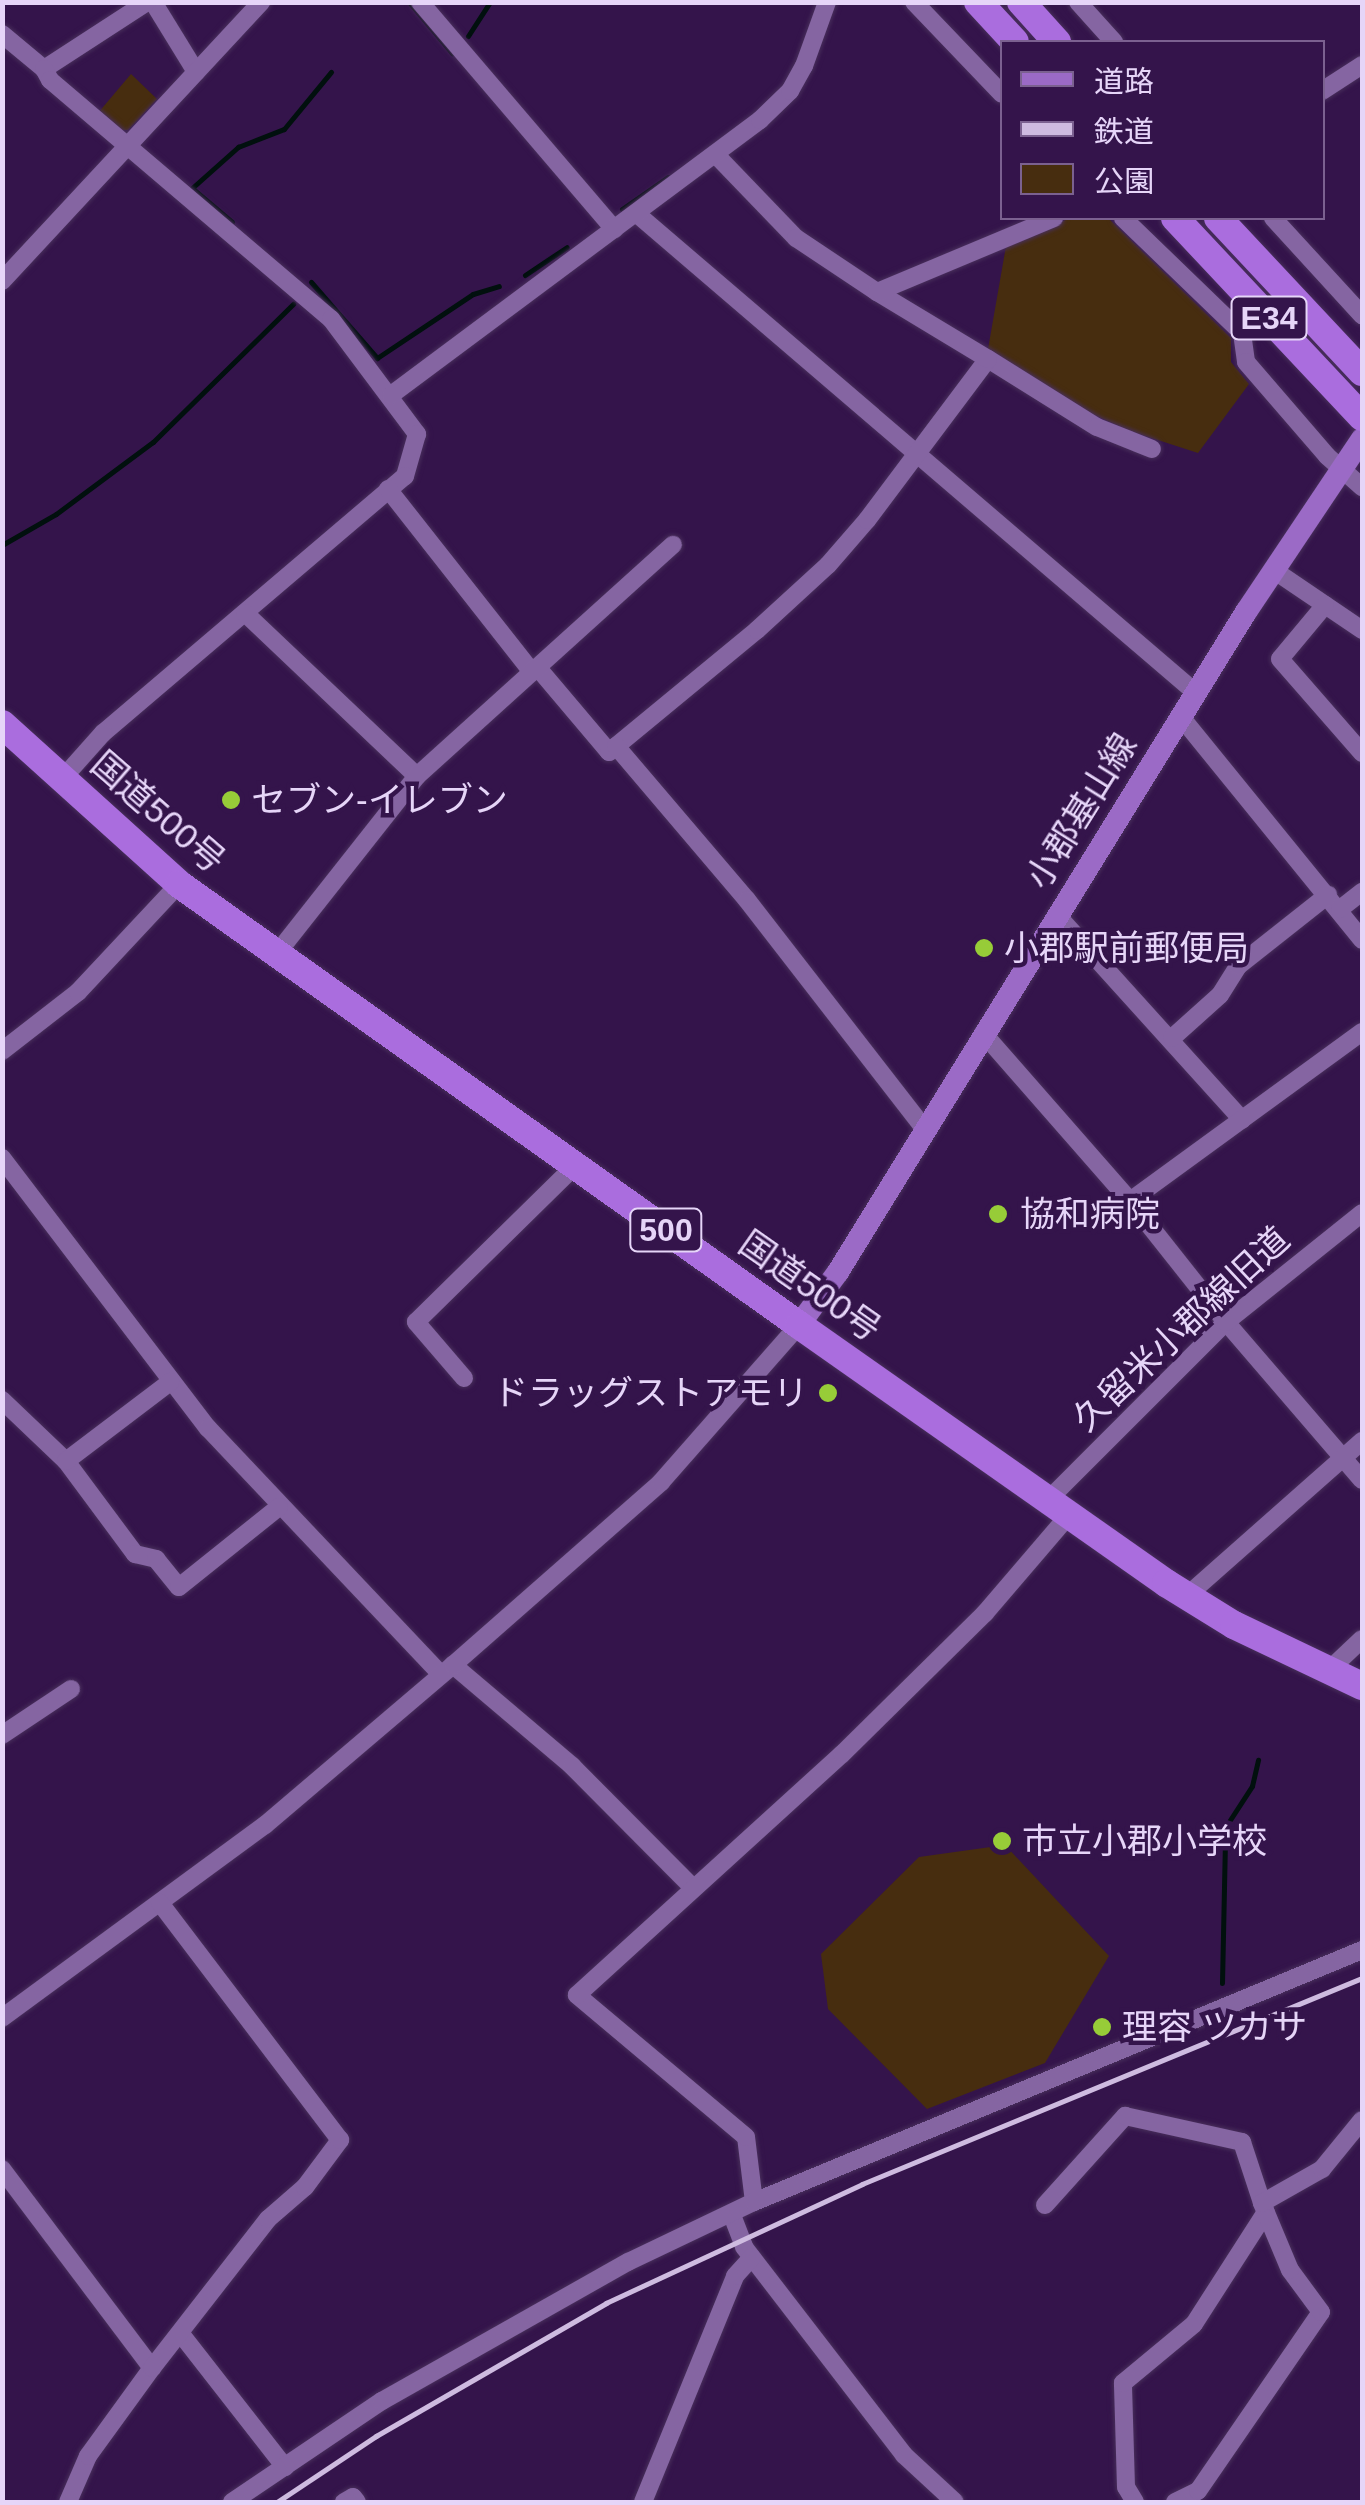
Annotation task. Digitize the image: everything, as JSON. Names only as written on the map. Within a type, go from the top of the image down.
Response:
[{"type":"highway","points":[[978,2],[1013,40]]},
{"type":"highway","points":[[1021,2],[1056,40]]},
{"type":"highway","name":"E34","points":[[1177,220],[1362,417]]},
{"type":"highway","name":"E34","points":[[1220,220],[1362,372]]},
{"type":"highway","name":"国道500号","points":[[2,724],[178,884],[799,1325],[1234,1625],[1362,1686]]},
{"type":"main road","name":"小郡基山線","points":[[799,1325],[848,1256],[924,1127],[1196,693],[1362,438]]},
{"type":"street","points":[[44,69],[150,2],[196,72]]},
{"type":"street","points":[[2,282],[261,2]]},
{"type":"street","points":[[420,2],[614,229]]},
{"type":"street","points":[[391,394],[716,156],[790,90],[804,66],[827,2]]},
{"type":"street","points":[[914,2],[1000,92]]},
{"type":"street","points":[[1078,2],[1112,40]]},
{"type":"street","points":[[2,34],[44,69],[50,80],[330,319],[391,394],[417,434],[405,476],[103,732],[62,779]]},
{"type":"street","points":[[1325,89],[1362,65]]},
{"type":"street","points":[[716,156],[796,238],[876,292],[1097,427],[1152,449]]},
{"type":"street","points":[[637,214],[1196,693]]},
{"type":"street","points":[[876,292],[1049,220]]},
{"type":"street","points":[[1126,220],[1242,333],[1246,362],[1327,456],[1362,487]]},
{"type":"street","points":[[1274,220],[1362,315]]},
{"type":"street","points":[[388,489],[535,670],[609,752],[828,565],[988,359]]},
{"type":"street","points":[[278,952],[418,776],[674,545]]},
{"type":"street","points":[[1274,571],[1362,630]]},
{"type":"street","points":[[1326,605],[1280,659],[1362,753]]},
{"type":"street","points":[[245,614],[418,776]]},
{"type":"street","points":[[1181,717],[1362,940]]},
{"type":"street","points":[[616,746],[747,900],[924,1127]]},
{"type":"street","points":[[2,1051],[78,992],[178,884]]},
{"type":"street","points":[[1172,1038],[1220,995],[1238,966],[1334,902],[1362,892]]},
{"type":"street","points":[[1057,915],[1242,1120]]},
{"type":"street","points":[[1130,1201],[1362,1032]]},
{"type":"street","points":[[983,1034],[1130,1201],[1226,1322],[1362,1480]]},
{"type":"street","points":[[2,1158],[170,1382],[278,1507],[447,1670],[572,1766],[693,1888]]},
{"type":"street","points":[[464,1378],[416,1322],[576,1165]]},
{"type":"street","name":"久留米小郡線旧道","points":[[754,2202],[746,2137],[578,1995],[842,1754],[985,1613],[1059,1507],[1226,1322],[1362,1213]]},
{"type":"street","points":[[2,2018],[265,1825],[447,1670],[661,1482],[799,1325]]},
{"type":"street","points":[[66,1461],[170,1382]]},
{"type":"street","points":[[2,1400],[66,1461],[136,1554],[156,1559],[180,1587],[278,1507]]},
{"type":"street","points":[[1189,1594],[1362,1441]]},
{"type":"street","points":[[1326,1672],[1362,1639]]},
{"type":"street","points":[[2,1735],[71,1688]]},
{"type":"street","points":[[68,2502],[88,2456],[152,2368],[256,2234],[305,2188],[340,2140],[160,1902]]},
{"type":"street","points":[[232,2502],[382,2401],[534,2313],[754,2202],[1362,1950]]},
{"type":"street","points":[[1045,2205],[1125,2116],[1242,2142],[1290,2270],[1321,2312],[1198,2492],[1175,2502]]},
{"type":"street","points":[[1135,2502],[1126,2487],[1123,2382],[1194,2324],[1264,2208],[1322,2169],[1362,2120]]},
{"type":"street","points":[[2,2169],[152,2368]]},
{"type":"street","points":[[732,2215],[752,2257],[904,2455],[955,2502]]},
{"type":"street","points":[[643,2502],[735,2276],[752,2257]]},
{"type":"street","points":[[181,2334],[284,2468]]},
{"type":"street","points":[[344,2502],[353,2497],[357,2502]]},
{"type":"green space","points":[[131,74],[157,99],[128,130],[116,130],[98,113]]},
{"type":"green space","points":[[1065,220],[1110,220],[1231,338],[1231,362],[1249,384],[1198,453],[1130,431],[1088,412],[988,349],[1006,246]]},
{"type":"green space","points":[[1005,1845],[1109,1956],[1045,2063],[927,2109],[828,2009],[821,1954],[919,1857]]},
{"type":"waterway","points":[[409,2],[452,53]]},
{"type":"waterway","points":[[468,36],[490,2]]},
{"type":"waterway","points":[[232,222],[192,188],[238,147],[284,129],[331,72]]},
{"type":"waterway","points":[[622,209],[668,177]]},
{"type":"waterway","points":[[525,275],[567,247]]},
{"type":"waterway","points":[[311,282],[377,358],[473,294],[499,286]]},
{"type":"waterway","points":[[2,545],[56,514],[153,442],[293,304]]},
{"type":"waterway","points":[[1222,1983],[1225,1839],[1228,1823],[1252,1786],[1258,1760]]},
{"type":"railway","points":[[277,2502],[376,2436],[606,2303],[862,2184],[1362,1978]]},
{"type":"place","name":"セブン-イレブン","points":[[231,800]]},
{"type":"place","name":"小郡駅前郵便局","points":[[984,948]]},
{"type":"place","name":"協和病院","points":[[998,1214]]},
{"type":"place","name":"ドラッグストアモリ","points":[[828,1393]]},
{"type":"place","name":"市立小郡小学校","points":[[1002,1841]]},
{"type":"place","name":"理容 ツカサ","points":[[1102,2027]]}]
